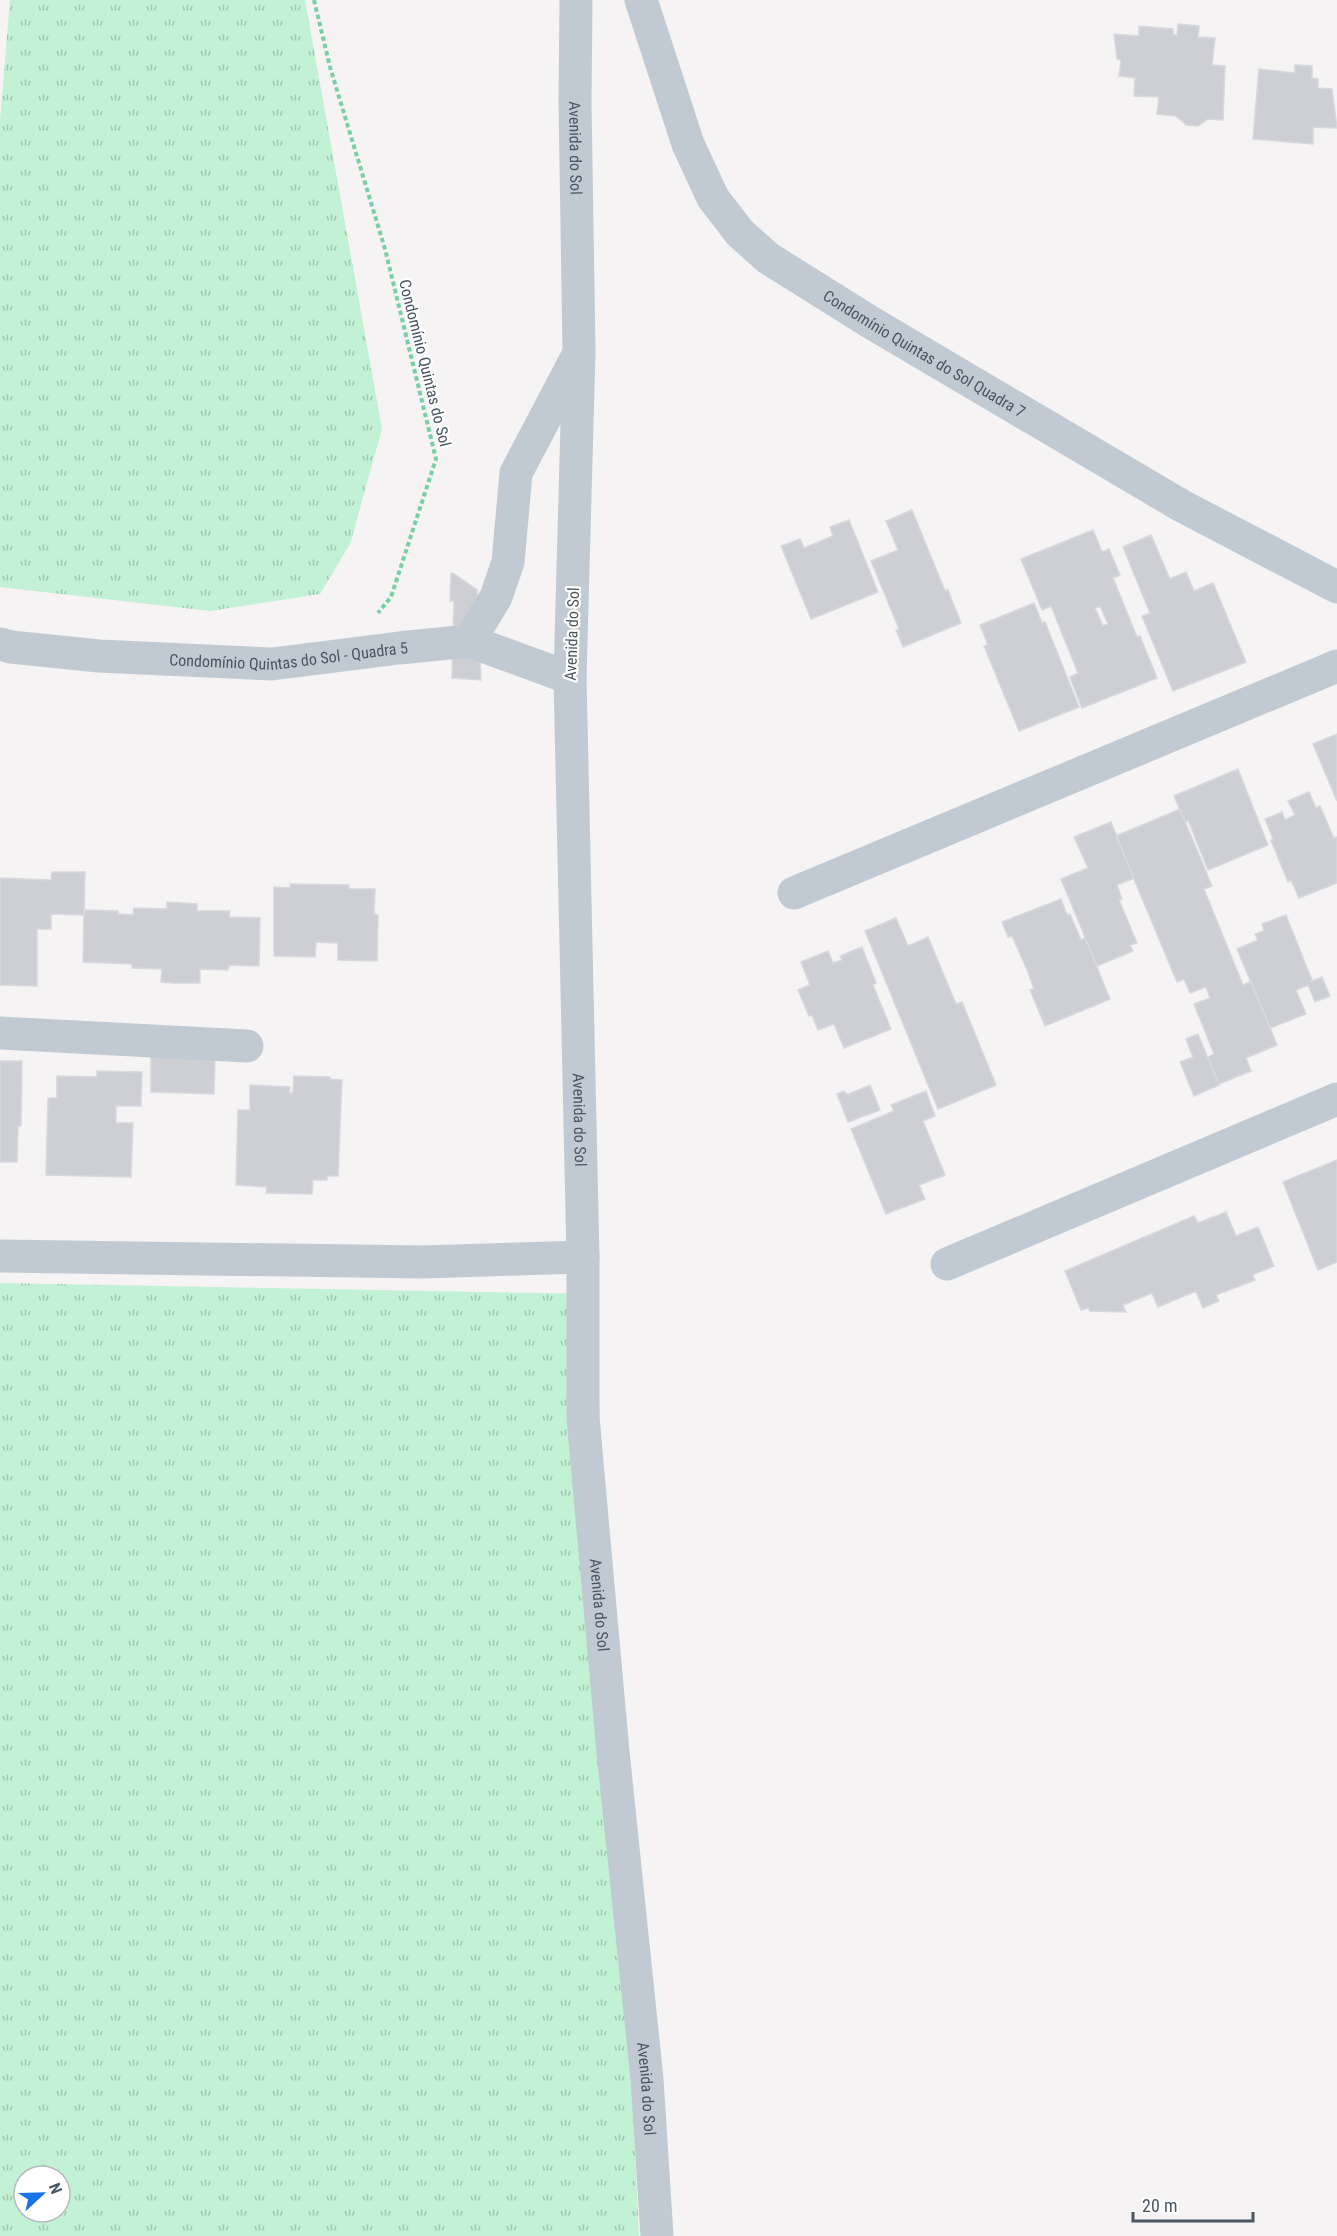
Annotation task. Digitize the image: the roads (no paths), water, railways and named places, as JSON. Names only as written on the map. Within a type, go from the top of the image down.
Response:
[{"type":"street","name":"Avenida do Sol","points":[[576,0],[575,101],[579,351],[570,678],[583,1257],[583,1418],[613,1752],[647,2079],[657,2236]]},
{"type":"street","name":"Condomínio Quintas do Sol Quadra 7","points":[[641,0],[688,144],[713,198],[740,233],[768,258],[870,322],[1182,506],[1337,587]]},
{"type":"street","points":[[469,642],[496,597],[508,562],[516,473],[579,351]]},
{"type":"street","name":"Condomínio Quintas do Sol - Quadra 5","points":[[0,644],[99,656],[272,664],[399,648],[469,642],[570,678]]},
{"type":"street","points":[[794,893],[1337,666]]},
{"type":"street","points":[[0,1033],[247,1046]]},
{"type":"street","points":[[947,1264],[1337,1099]]},
{"type":"street","points":[[0,1256],[423,1262],[583,1257]]}]
